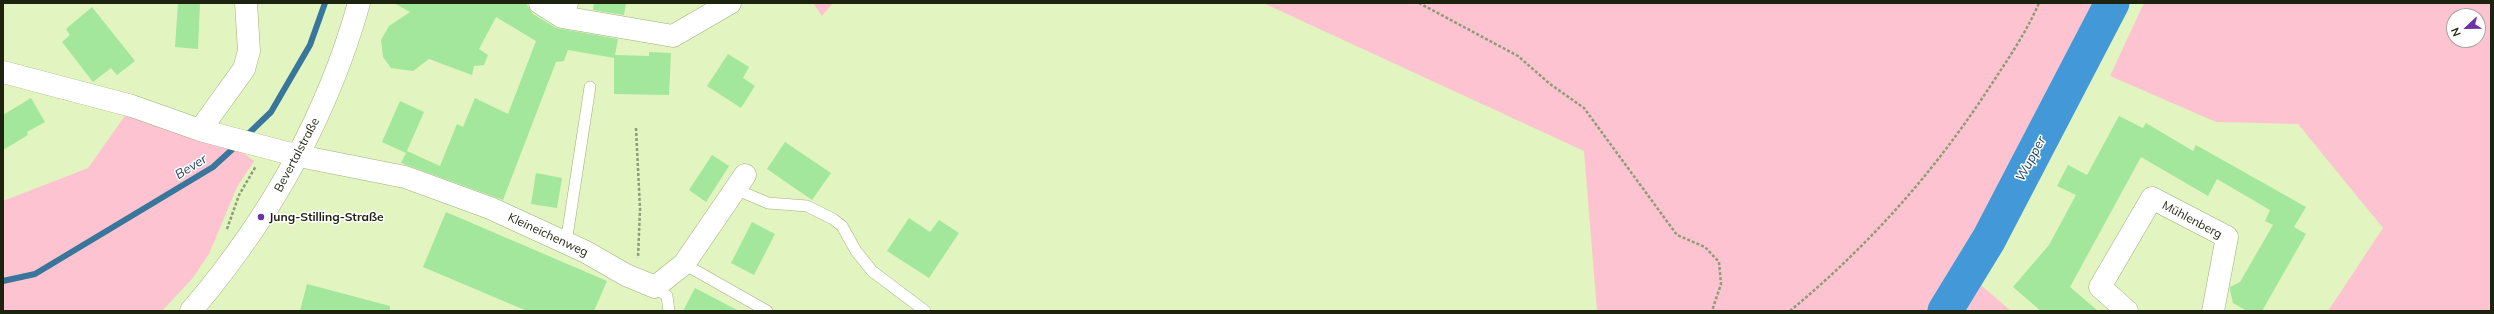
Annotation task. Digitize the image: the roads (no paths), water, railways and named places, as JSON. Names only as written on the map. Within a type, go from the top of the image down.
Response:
[{"type":"street","points":[[210,132],[244,69],[250,51],[246,3]]},
{"type":"street","name":"Bevertalstraße","points":[[191,311],[253,229],[299,156],[338,66],[359,3]]},
{"type":"street","points":[[540,3],[673,36],[730,3]]},
{"type":"street","points":[[7,77],[132,106],[210,132],[263,145],[299,156]]},
{"type":"street","name":"Kleineichenweg","points":[[299,156],[404,177],[490,208],[566,243],[655,287]]},
{"type":"street","points":[[655,287],[684,264],[740,182]]},
{"type":"street","name":"Mühlenberg","points":[[2127,311],[2100,287],[2152,198],[2227,237],[2214,311]]},
{"type":"lane","points":[[566,243],[590,87]]},
{"type":"lane","points":[[740,182],[768,203],[807,206],[833,219],[842,226],[856,251],[872,271],[925,311]]},
{"type":"lane","points":[[684,264],[767,311]]},
{"type":"lane","points":[[655,287],[667,296],[669,311]]},
{"type":"waterway","name":"Bever","points":[[245,137],[271,112],[310,45],[325,3]]},
{"type":"waterway","name":"Wupper","points":[[1945,311],[1989,239],[2112,3]]},
{"type":"waterway","name":"Bever","points":[[3,281],[35,274],[213,167],[237,145]]},
{"type":"place","name":"Jung-Stilling-Straße","points":[[261,217]]}]
